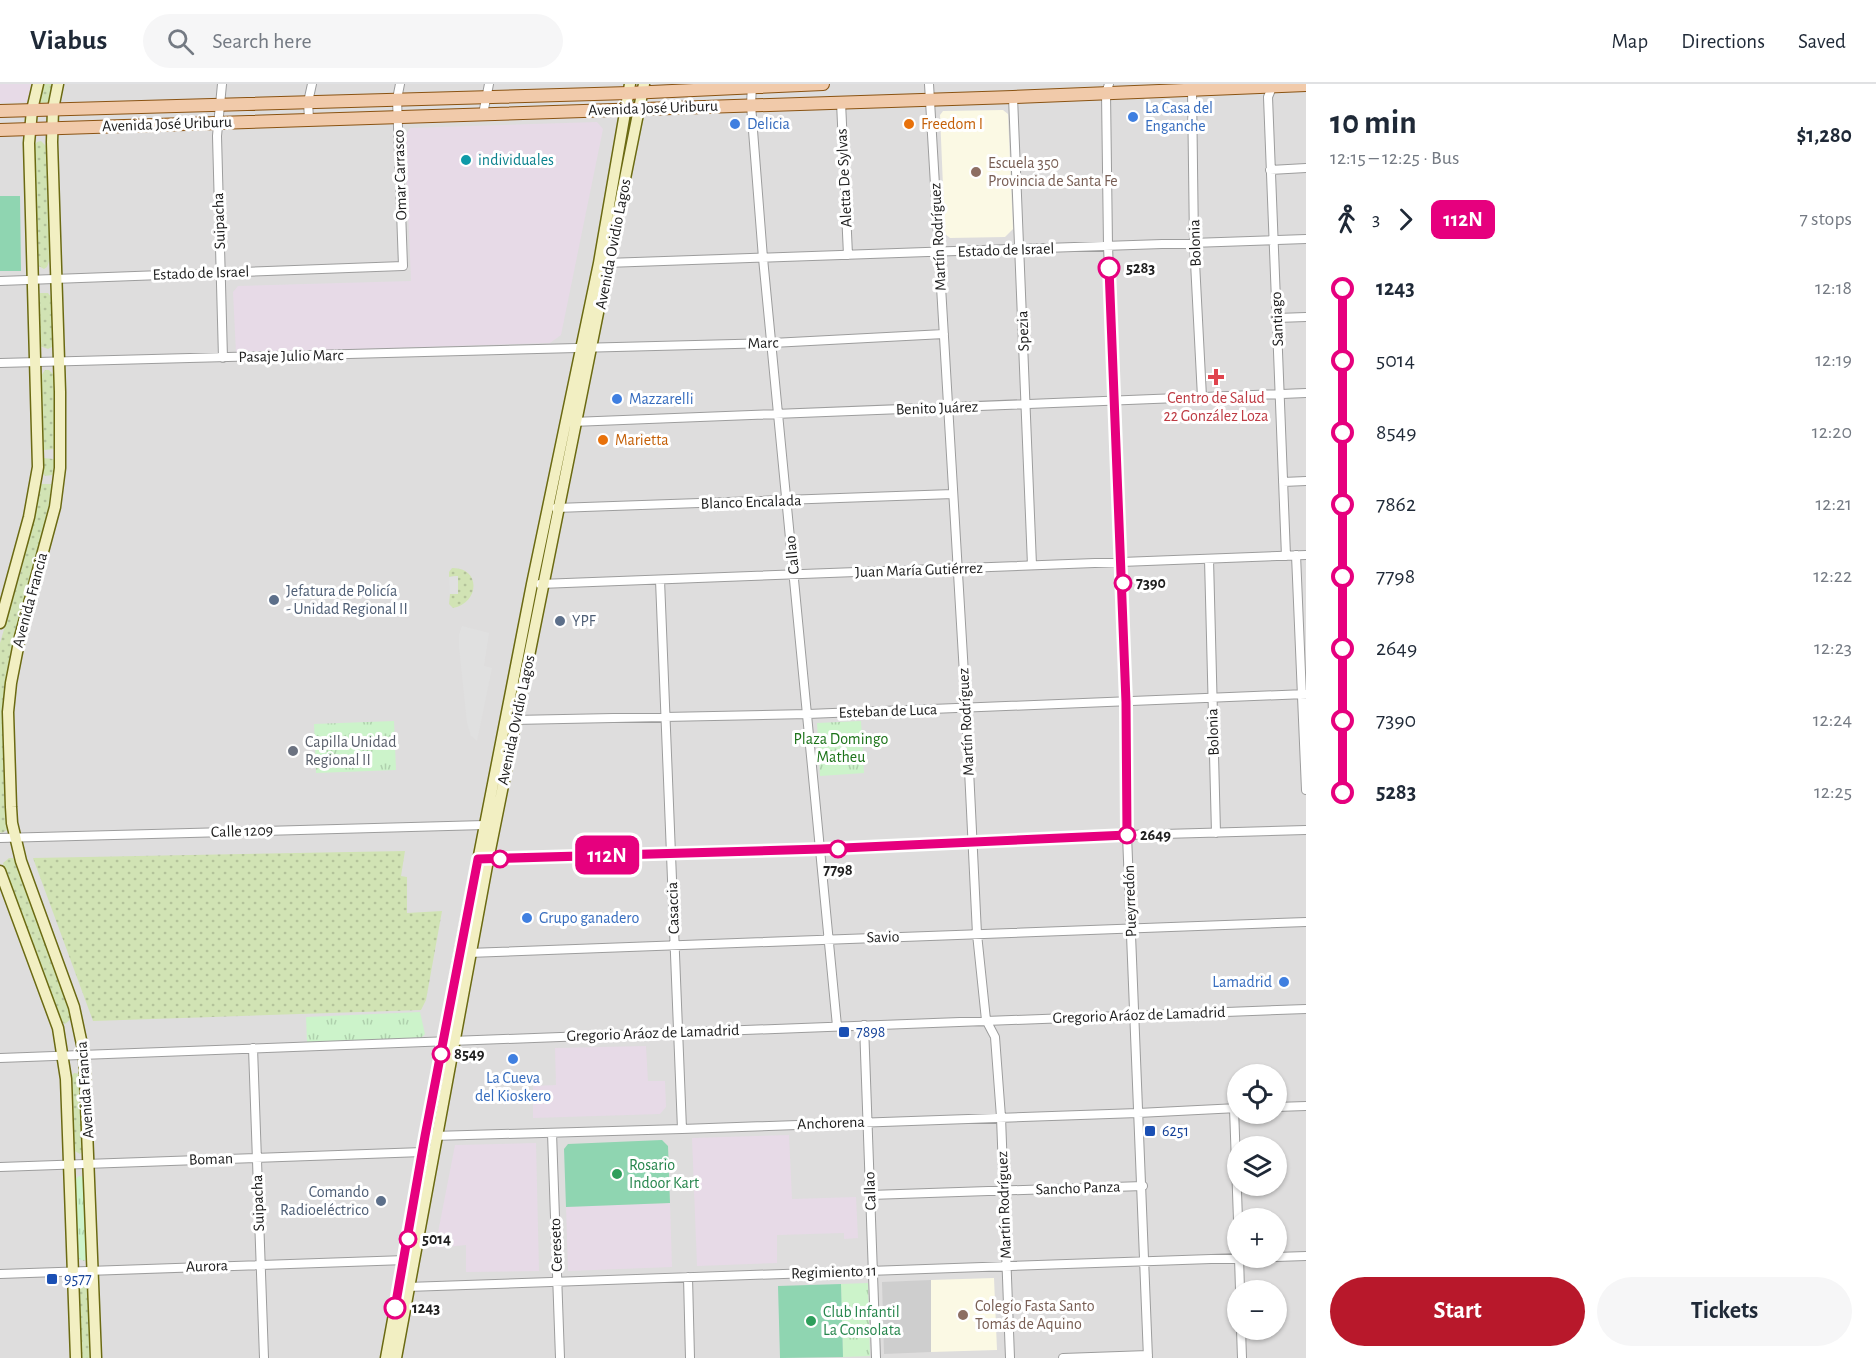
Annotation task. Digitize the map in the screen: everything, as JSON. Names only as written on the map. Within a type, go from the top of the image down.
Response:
[{"type":"main road","name":"Avenida José Uriburu","points":[[0,111],[397,99],[488,90],[823,84]]},
{"type":"main road","name":"Avenida José Uriburu","points":[[0,130],[1013,97],[1108,89],[1192,89],[1306,84]]},
{"type":"street","name":"Avenida Francia","points":[[0,622],[29,517],[37,477],[30,129],[38,84]]},
{"type":"street","name":"Avenida Francia","points":[[57,84],[52,128],[59,362],[59,480],[45,548],[20,638],[8,698],[11,807],[15,837],[29,887],[74,1007],[84,1054],[96,1358]]},
{"type":"street","name":"Suipacha","points":[[222,84],[218,122],[223,358]]},
{"type":"street","points":[[309,119],[308,102],[312,84]]},
{"type":"street","name":"Omar Carrasco","points":[[400,84],[397,99],[403,266]]},
{"type":"street","name":"Martín Rodríguez","points":[[929,84],[977,934],[986,1020],[995,1037],[1001,1118],[1010,1358]]},
{"type":"street","name":"Santiago","points":[[1273,85],[1268,97],[1270,170],[1286,556]]},
{"type":"street","name":"Callao","points":[[752,86],[751,105],[763,258],[837,1026]]},
{"type":"street","name":"Avenida Ovidio Lagos","points":[[604,263],[630,88]]},
{"type":"street","name":"Avenida Ovidio Lagos","points":[[386,1358],[404,1287],[465,953],[511,720],[532,584],[554,508],[604,263],[643,88]]},
{"type":"street","name":"Pueyrredón","points":[[1108,89],[1108,246],[1122,563],[1127,835],[1143,1186],[1148,1356]]},
{"type":"street","name":"Bolonia","points":[[1192,89],[1194,243],[1202,397]]},
{"type":"street","points":[[483,114],[488,90]]},
{"type":"street","name":"Spezia","points":[[1013,97],[1032,565]]},
{"type":"street","name":"Aletta De Sylvas","points":[[841,102],[848,255]]},
{"type":"street","points":[[1270,170],[1306,168]]},
{"type":"street","name":"Estado de Israel","points":[[604,263],[1306,239]]},
{"type":"street","name":"Estado de Israel","points":[[0,281],[403,266]]},
{"type":"street","points":[[1276,318],[1306,317]]},
{"type":"street","name":"Marc","points":[[587,348],[772,344],[944,334]]},
{"type":"street","name":"Pasaje Julio Marc","points":[[0,363],[587,348]]},
{"type":"street","name":"Benito Juárez","points":[[572,422],[1306,393]]},
{"type":"street","points":[[1283,482],[1306,481]]},
{"type":"street","name":"Blanco Encalada","points":[[554,508],[953,495]]},
{"type":"street","name":"Avenida Ovidio Lagos","points":[[483,859],[485,825],[544,584],[554,508]]},
{"type":"street","points":[[1296,555],[1304,694],[1306,790]]},
{"type":"street","name":"Juan María Gutiérrez","points":[[532,584],[1306,555]]},
{"type":"street","name":"Bolonia","points":[[1209,559],[1216,833]]},
{"type":"street","name":"Casaccia","points":[[660,579],[682,1129]]},
{"type":"street","name":"Esteban de Luca","points":[[511,720],[808,714],[1304,694]]},
{"type":"street","name":"Calle 1209","points":[[0,838],[485,825]]},
{"type":"street","points":[[483,859],[821,849],[1127,835],[1306,830]]},
{"type":"street","name":"Avenida Francia","points":[[0,871],[58,1028],[63,1055],[76,1358]]},
{"type":"street","name":"Savio","points":[[465,953],[1306,922]]},
{"type":"street","name":"Gregorio Aráoz de Lamadrid","points":[[0,1058],[1306,1009]]},
{"type":"street","name":"Callao","points":[[864,1025],[876,1358]]},
{"type":"street","name":"Suipacha","points":[[253,1048],[264,1358]]},
{"type":"street","points":[[1287,1107],[1306,1106]]},
{"type":"street","name":"Anchorena","points":[[431,1136],[1227,1108]]},
{"type":"street","points":[[1236,1124],[1238,1208]]},
{"type":"street","name":"Cereseto","points":[[552,1133],[560,1358]]},
{"type":"street","name":"Avenida Ovidio Lagos","points":[[409,1260],[423,1152],[431,1136]]},
{"type":"street","name":"Boman","points":[[0,1167],[423,1152]]},
{"type":"street","name":"Sancho Panza","points":[[870,1195],[1143,1186]]},
{"type":"street","points":[[1287,1257],[1306,1256]]},
{"type":"street","name":"Regimiento 11","points":[[404,1287],[1227,1258]]},
{"type":"street","name":"Aurora","points":[[0,1274],[409,1260]]},
{"type":"street","points":[[688,1277],[690,1358]]},
{"type":"street","name":"Avenida Ovidio Lagos","points":[[396,1358],[404,1287]]},
{"type":"street","points":[[1241,1340],[1242,1358]]},
{"type":"street","points":[[1063,1358],[1148,1356]]},
{"type":"shaded area","points":[[0,84],[1306,84],[1306,1358],[0,1358]]},
{"type":"shaded area","points":[[0,84],[35,84],[31,102],[0,103]]},
{"type":"shaded area","name":"Escuela 350 Provincia de Santa Fe","points":[[1003,110],[1008,114],[1013,229],[1005,237],[950,238],[945,234],[940,115],[943,111]]},
{"type":"shaded area","points":[[597,122],[603,129],[561,335],[550,343],[236,353],[233,292],[238,286],[411,281],[405,136],[410,128]]},
{"type":"shaded area","points":[[458,576],[458,594],[450,594],[449,577]]},
{"type":"shaded area","points":[[462,626],[489,633],[484,666],[492,668],[477,741],[471,736],[467,723],[459,647]]},
{"type":"shaded area","points":[[646,1046],[648,1081],[665,1081],[666,1107],[660,1114],[533,1118],[533,1086],[556,1085],[555,1048]]},
{"type":"shaded area","points":[[789,1135],[792,1199],[856,1197],[858,1238],[844,1239],[844,1233],[777,1235],[777,1263],[697,1266],[692,1138]]},
{"type":"shaded area","points":[[536,1143],[539,1271],[466,1272],[466,1245],[435,1248],[455,1145]]},
{"type":"shaded area","points":[[670,1203],[672,1267],[568,1271],[566,1207]]},
{"type":"shaded area","name":"Colegio Fasta Santo Tomás de Aquino","points":[[994,1278],[997,1350],[931,1352],[931,1280]]},
{"type":"shaded area","points":[[931,1280],[931,1352],[884,1354],[882,1282]]},
{"type":"green space","points":[[38,84],[58,84],[53,109],[32,110]]},
{"type":"green space","points":[[41,141],[46,146],[50,259],[44,269],[37,265],[33,147]]},
{"type":"green space","points":[[0,196],[20,196],[21,271],[0,271]]},
{"type":"green space","points":[[40,293],[48,293],[51,297],[53,343],[48,349],[40,346],[38,296]]},
{"type":"green space","points":[[45,370],[49,370],[54,375],[56,445],[55,449],[44,450],[41,376]]},
{"type":"green space","points":[[44,458],[55,461],[52,475],[45,476],[42,472]]},
{"type":"green space","points":[[42,484],[51,484],[54,487],[8,670],[5,694],[9,829],[2,833],[0,832],[0,643],[22,568]]},
{"type":"green space","points":[[452,568],[468,573],[473,586],[468,600],[453,608],[449,604],[450,594],[458,594],[457,576],[449,577]]},
{"type":"green space","points":[[394,721],[396,770],[316,773],[314,724]]},
{"type":"green space","name":"Plaza Domingo Matheu","points":[[861,721],[864,773],[820,776],[817,723]]},
{"type":"green space","points":[[405,851],[401,876],[407,877],[407,913],[442,911],[426,1000],[421,1010],[93,1021],[33,858]]},
{"type":"green space","points":[[9,858],[16,861],[71,1013],[71,1019],[65,1024],[59,1019],[4,868],[3,863]]},
{"type":"green space","points":[[420,1012],[425,1034],[421,1038],[307,1042],[306,1017]]},
{"type":"green space","points":[[74,1073],[81,1074],[84,1150],[80,1154],[73,1150],[70,1077]]},
{"type":"green space","name":"Rosario Indoor Kart","points":[[662,1140],[668,1146],[670,1203],[566,1207],[564,1149],[568,1144]]},
{"type":"green space","points":[[79,1176],[85,1177],[88,1258],[84,1261],[77,1258],[74,1180]]},
{"type":"green space","points":[[868,1283],[870,1356],[843,1357],[841,1284]]},
{"type":"green space","points":[[82,1284],[88,1285],[93,1358],[80,1358],[78,1288]]},
{"type":"green space","name":"Club Infantil La Consolata","points":[[841,1284],[843,1357],[780,1358],[778,1286]]},
{"type":"bus line","name":"112N","points":[[395,1308],[478,859],[821,849],[1127,835],[1121,540],[1109,268]]},
{"type":"place","name":"La Casa del Enganche","points":[[1133,117]]},
{"type":"place","name":"Delicia","points":[[735,124]]},
{"type":"place","name":"Freedom I","points":[[909,124]]},
{"type":"place","name":"individuales","points":[[466,160]]},
{"type":"place","name":"Escuela 350 Provincia de Santa Fe","points":[[976,172]]},
{"type":"place","name":"5283","points":[[1109,268]]},
{"type":"place","name":"Centro de Salud 22 González Loza","points":[[1216,377]]},
{"type":"place","name":"Mazzarelli","points":[[617,399]]},
{"type":"place","name":"Marietta","points":[[603,440]]},
{"type":"place","name":"7390","points":[[1123,583]]},
{"type":"place","name":"Jefatura de Policía - Unidad Regional II","points":[[274,600]]},
{"type":"place","name":"YPF","points":[[560,621]]},
{"type":"place","name":"Capilla Unidad Regional II","points":[[293,751]]},
{"type":"place","name":"2649","points":[[1127,835]]},
{"type":"place","name":"7798","points":[[838,849]]},
{"type":"place","name":"Grupo ganadero","points":[[527,918]]},
{"type":"place","name":"Lamadrid","points":[[1284,982]]},
{"type":"place","name":"7898","points":[[844,1032]]},
{"type":"place","name":"8549","points":[[441,1054]]},
{"type":"place","name":"La Cueva del Kioskero","points":[[513,1059]]},
{"type":"place","name":"6251","points":[[1150,1131]]},
{"type":"place","name":"Rosario Indoor Kart","points":[[617,1174]]},
{"type":"place","name":"Comando Radioeléctrico","points":[[381,1201]]},
{"type":"place","name":"5014","points":[[408,1239]]},
{"type":"place","name":"9577","points":[[52,1279]]},
{"type":"place","name":"1243","points":[[395,1308]]},
{"type":"place","name":"Colegio Fasta Santo Tomás de Aquino","points":[[963,1315]]},
{"type":"place","name":"Club Infantil La Consolata","points":[[811,1321]]}]
